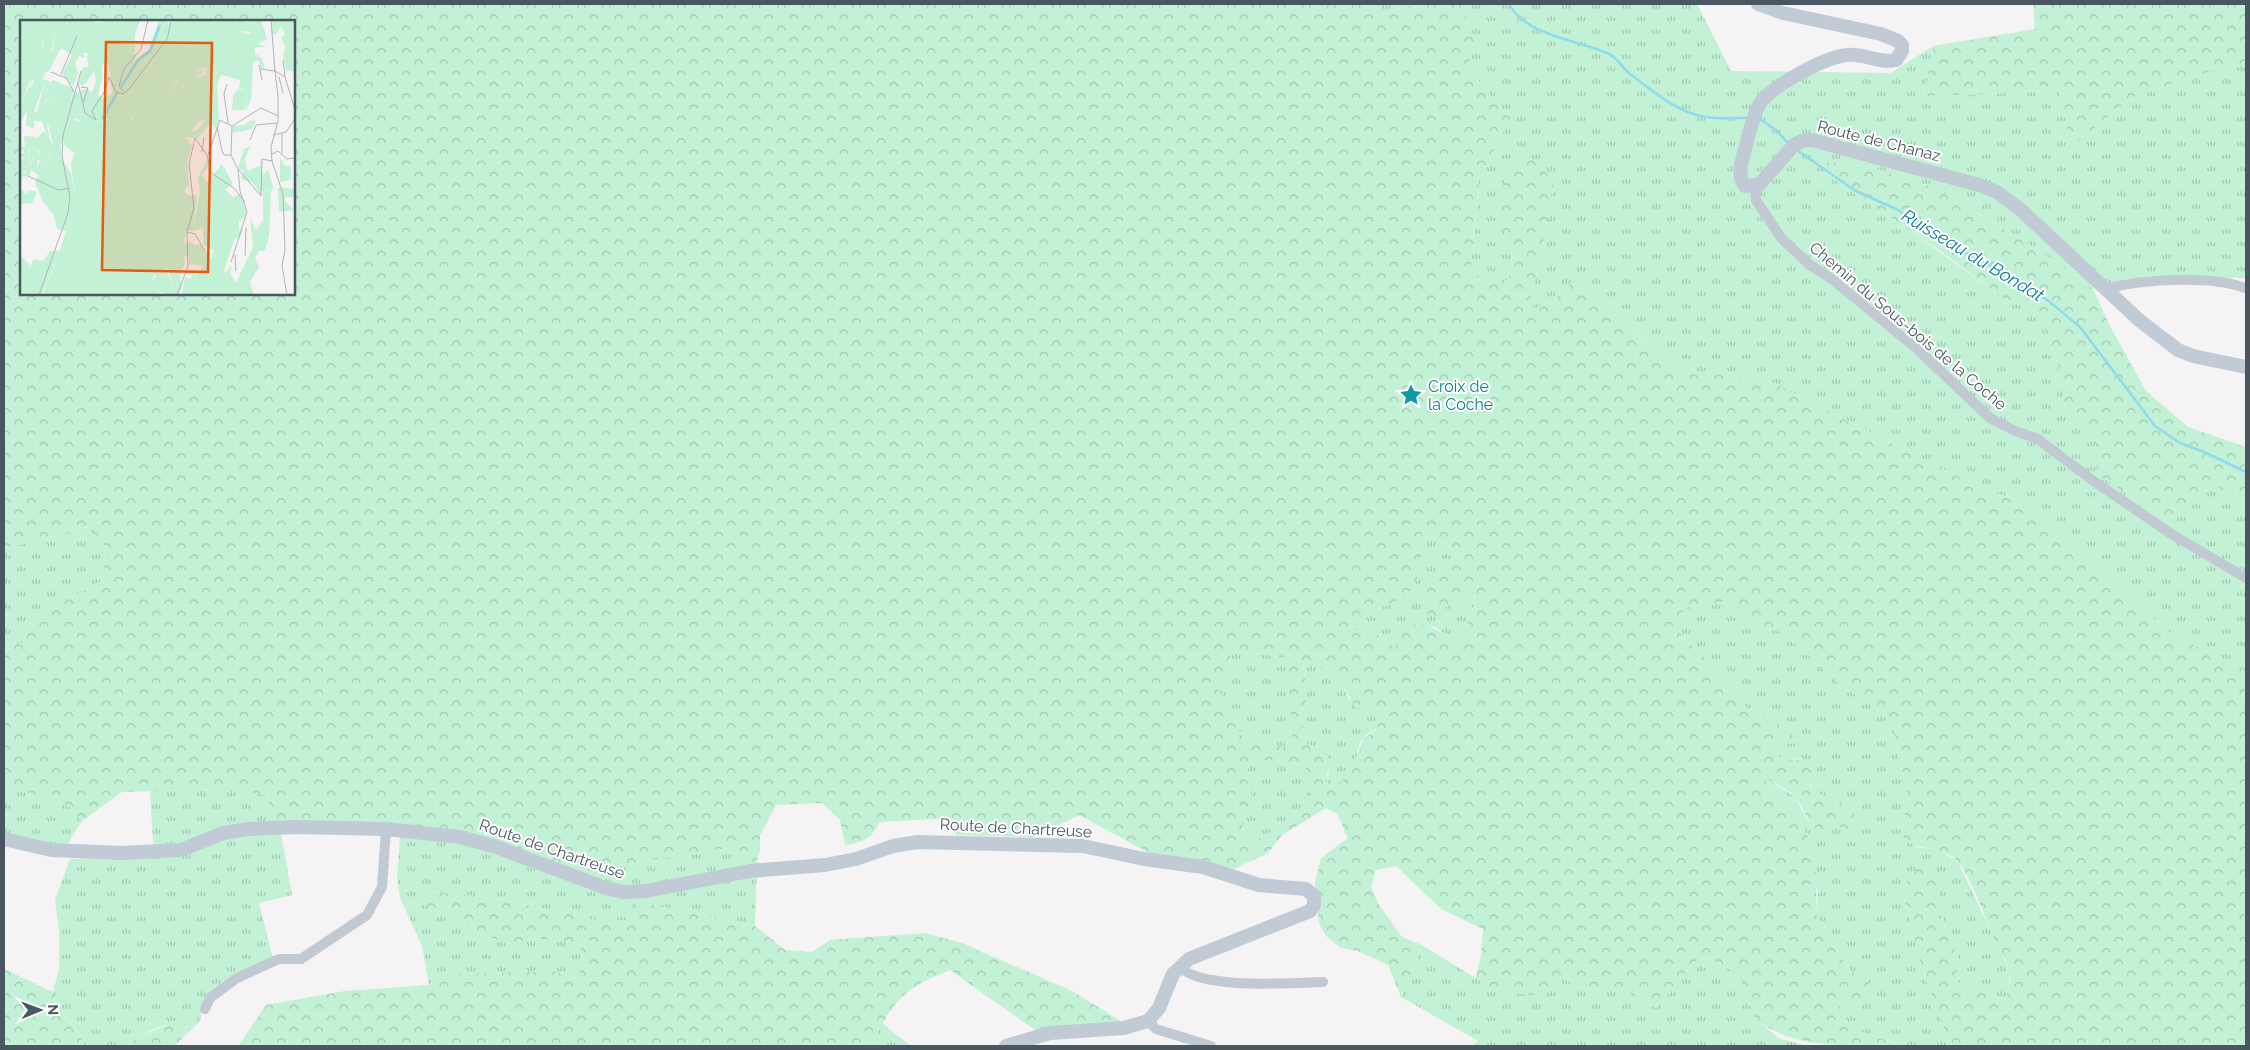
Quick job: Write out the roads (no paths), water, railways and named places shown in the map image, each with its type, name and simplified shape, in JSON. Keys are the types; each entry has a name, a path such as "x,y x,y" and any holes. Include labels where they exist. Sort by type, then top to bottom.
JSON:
{"street":[{"path":"1758,4 1783,13 1881,34 1898,41 1902,51 1896,60 1888,62 1850,54 1831,58 1771,92 1759,106 1740,170 1742,182 1745,186 1759,185"},
{"name":"Route de Chanaz","path":"1759,185 1794,145 1812,140 1979,184 1997,192 2021,210 2106,289 2178,350 2202,359 2246,367"},
{"name":"Chemin du Sous-bois de la Coche","path":"1759,185 1755,190 1756,200 1782,239 1810,264 1916,349 1990,418 2015,431 2038,439 2092,480 2157,524 2246,578"},
{"path":"2106,289 2141,282 2221,281 2245,288"},
{"name":"Route de Chartreuse","path":"4,839 51,850 122,853 181,850 223,833 249,829 297,827 386,829 460,837 623,892 646,891 750,871 825,865 856,859 893,846 918,842 1083,846 1144,859 1203,867 1259,885 1306,889 1314,896 1314,905 1310,911 1200,952 1179,966"},
{"path":"205,1009 210,998 237,978 279,959 301,958 367,915 382,888 386,829"},
{"path":"1006,1046 1050,1033 1124,1028 1148,1021 1159,1008 1179,966 1186,973 1194,976 1229,982 1323,982"},
{"path":"1148,1021 1156,1028 1211,1046"}],"waterway":[{"name":"Ruisseau du Bondat","path":"1509,4 1517,15 1541,31 1609,54 1627,72 1685,111 1711,118 1748,118"},
{"name":"Ruisseau du Bondat","path":"1760,119 1777,131 1787,142"},
{"name":"Ruisseau du Bondat","path":"1797,150 1854,190 1898,210 1935,237 2011,276 2046,299 2080,327 2155,426 2180,443 2246,472"}],"place":[{"name":"Croix de la Coche","path":"1411,395"}]}
